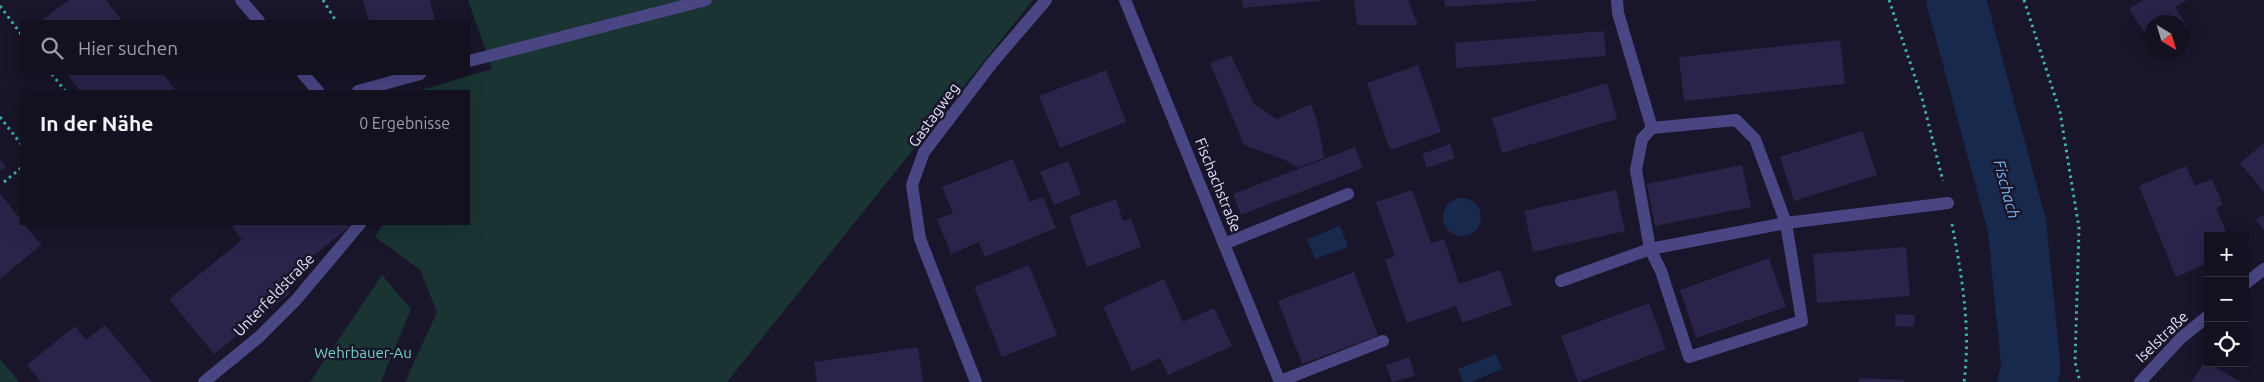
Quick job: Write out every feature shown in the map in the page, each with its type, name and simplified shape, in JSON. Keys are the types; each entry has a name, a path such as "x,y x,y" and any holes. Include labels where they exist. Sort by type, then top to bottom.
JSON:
{"street":[{"path":"241,0 258,20"},
{"path":"470,61 706,0"},
{"name":"Gastagweg","path":"976,382 920,239 912,185 924,152 992,63 1046,0"},
{"name":"Fischachstraße","path":"1124,0 1280,382"},
{"path":"1617,0 1618,13 1652,128"},
{"path":"305,75 317,90"},
{"path":"362,90 416,75"},
{"path":"1736,120 1755,139 1786,223 1802,322 1689,357 1661,271 1650,249 1636,170 1642,140 1652,128 1736,120"},
{"path":"1224,244 1348,194"},
{"path":"1561,281 1650,249 1786,223 1948,203"},
{"name":"Unterfeldstraße","path":"204,382 259,337 296,300 359,225"},
{"path":"2249,281 2264,269"},
{"name":"Iselstraße","path":"2140,382 2181,338 2204,319"},
{"path":"1280,382 1383,341"}],"path":[{"path":"324,0 335,20"},
{"path":"2024,0 2060,112 2079,228 2074,362 2080,382"},
{"path":"0,6 20,33"},
{"path":"53,75 64,90"},
{"path":"0,117 20,143"},
{"path":"4,182 20,169"}],"green space":[{"path":"468,0 1033,0 727,382 405,382 437,312 420,270 375,237 382,225 470,225 470,90 421,90 492,69"},
{"name":"Wehrbauer-Au","path":"382,275 411,309 381,382 310,382"},
{"path":"0,359 19,382 0,382"}],"water":[{"path":"1462,198 1476,203 1481,217 1476,231 1462,236 1448,231 1443,217 1448,203"},
{"path":"1340,226 1348,247 1315,259 1307,239"},
{"path":"1496,354 1502,369 1471,382 1463,382 1458,369"}],"building":[{"path":"69,0 106,0 121,20 42,20"},
{"path":"363,0 430,0 435,20 369,20"},
{"path":"1242,0 1319,0 1319,1 1243,8"},
{"path":"1354,0 1408,0 1418,25 1357,25"},
{"path":"1444,0 1537,0 1537,1 1445,7"},
{"path":"2143,0 2187,0 2175,7 2180,15 2144,15 2144,32 2129,9"},
{"path":"1604,31 1606,56 1456,68 1455,43"},
{"path":"1840,40 1845,84 1684,101 1679,57"},
{"path":"1231,55 1254,104 1277,119 1311,104 1318,124 1324,158 1297,168 1285,160 1244,145 1210,63"},
{"path":"1418,65 1441,132 1390,150 1367,83"},
{"path":"1106,70 1126,122 1060,148 1039,96"},
{"path":"68,75 164,75 175,90 79,90"},
{"path":"1607,83 1617,119 1502,153 1492,118"},
{"path":"1862,131 1877,175 1794,201 1780,157"},
{"path":"2264,143 2264,192 2240,163"},
{"path":"1450,144 1455,158 1427,168 1422,154"},
{"path":"1355,147 1363,168 1241,215 1233,194"},
{"path":"1013,159 1030,202 1043,197 1056,228 985,257 979,242 951,254 937,219 953,213 942,187"},
{"path":"0,160 6,167 0,171"},
{"path":"1068,161 1081,194 1054,205 1040,172"},
{"path":"1742,165 1751,207 1655,226 1647,184"},
{"path":"2186,166 2195,186 2212,179 2223,205 2216,208 2226,231 2204,232 2204,265 2176,277 2139,186"},
{"path":"1412,190 1431,243 1444,239 1459,284 1500,270 1512,305 1462,323 1456,306 1407,323 1385,260 1395,256 1376,202"},
{"path":"1616,190 1625,231 1533,252 1524,211"},
{"path":"0,193 20,219 20,225 25,225 41,245 0,279"},
{"path":"1116,199 1123,221 1131,218 1141,247 1087,267 1069,216"},
{"path":"2264,214 2264,230 2256,220"},
{"path":"235,225 348,225 349,227 281,282 290,293 214,354 169,299 242,240 232,227"},
{"path":"1906,247 1910,296 1817,303 1813,254"},
{"path":"1769,258 1786,307 1696,338 1680,290"},
{"path":"1029,265 1057,335 1002,357 974,287"},
{"path":"1354,272 1378,336 1302,364 1278,301"},
{"path":"1164,279 1183,322 1214,308 1232,346 1168,375 1160,358 1132,371 1103,307"},
{"path":"1649,303 1666,349 1578,382 1561,336"},
{"path":"1895,314 1915,315 1914,327 1895,326"},
{"path":"105,325 152,382 41,382 27,365 75,326 86,340"},
{"path":"918,347 923,382 817,382 814,362"},
{"path":"1409,357 1415,376 1392,382 1386,365"},
{"path":"2204,363 2204,367 2215,367 2241,382 2191,382"},
{"path":"1859,378 1904,380 1904,382 1859,382"}],"waterway":[{"name":"Fischach","path":"1956,0 2017,226 2031,367 2027,382"}]}
